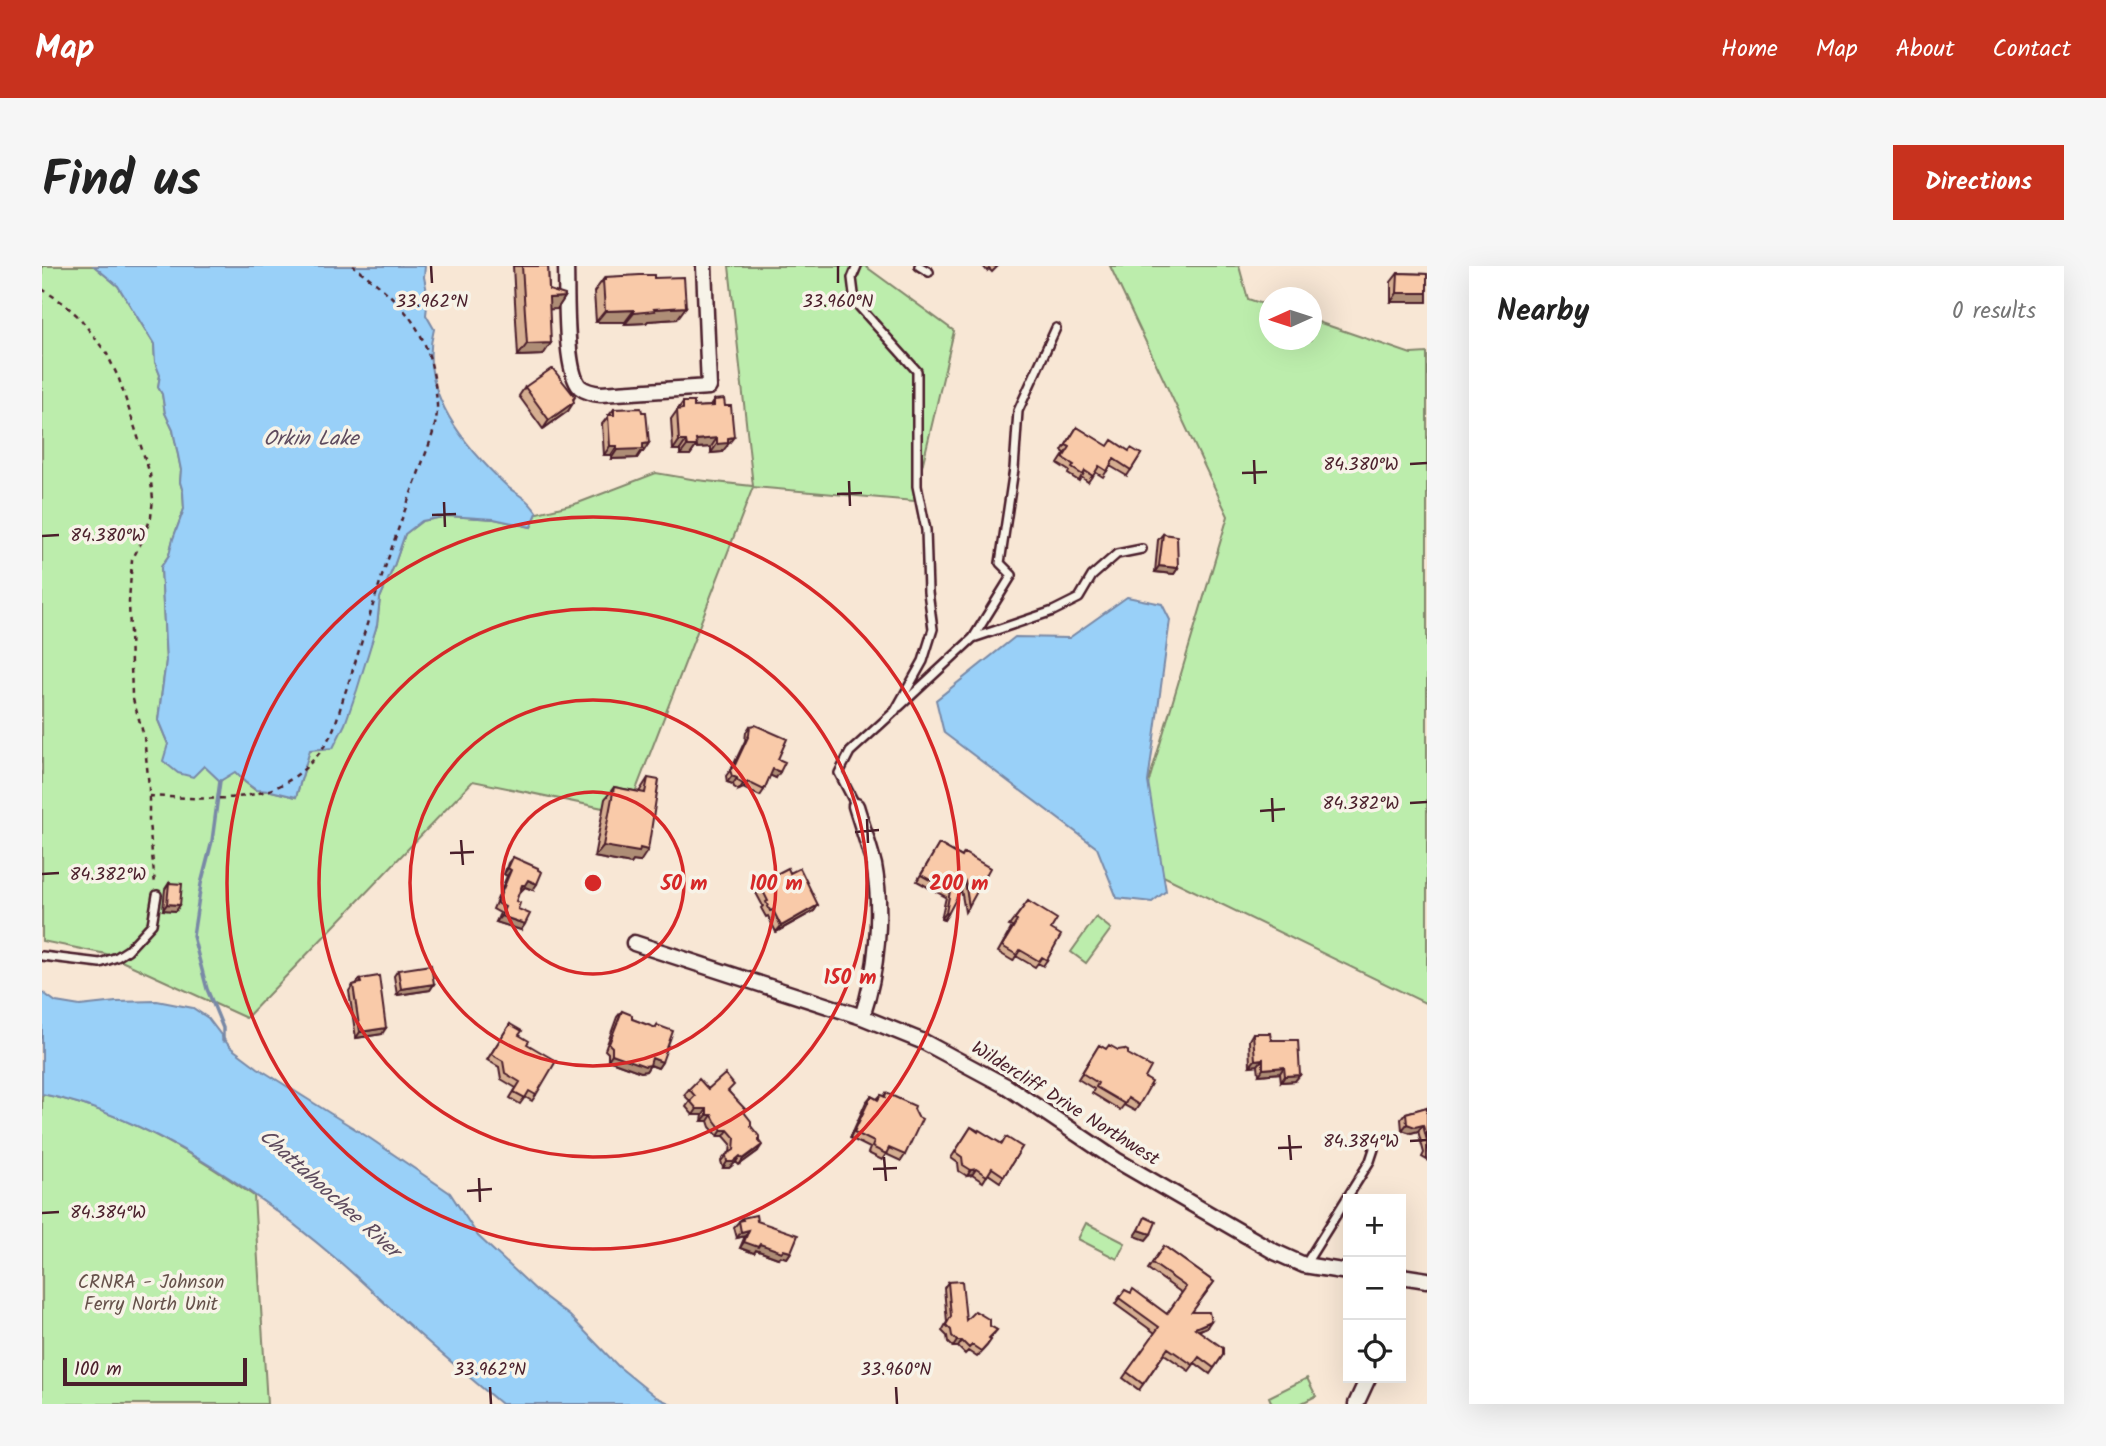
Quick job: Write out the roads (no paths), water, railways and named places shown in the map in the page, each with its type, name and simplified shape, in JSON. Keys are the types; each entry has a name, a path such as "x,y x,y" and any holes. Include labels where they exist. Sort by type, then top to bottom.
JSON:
{"street":[{"path":"566,266 572,371 581,387 590,393 601,394 709,387 704,266"},
{"path":"856,806 874,865 878,904 869,995 862,1017"},
{"name":"Wildercliff Drive Northwest","path":"634,943 862,1017 924,1042 995,1080 1116,1160 1275,1252 1304,1265 1343,1271"},
{"path":"1406,1277 1427,1280"},
{"path":"1356,1404 1366,1383"}],"lane":[{"path":"857,266 852,278 856,302 917,371 916,486 926,530 928,592 933,629 923,661 895,711"},
{"path":"919,266 929,272"},
{"path":"856,806 839,773 850,752 973,638 1012,575 1000,563 1014,469 1018,411 1056,328"},
{"path":"973,638 1053,611 1079,598 1092,576 1116,554 1142,549"},
{"path":"42,956 100,963 117,957 128,950 152,924 157,895"},
{"path":"1304,1265 1370,1161 1374,1143"}],"water":[{"name":"Orkin Lake","path":"94,266 425,266 428,297 426,315 434,329 432,374 439,396 449,417 477,455 537,513 531,527 494,519 448,516 422,521 405,534 380,598 377,625 345,724 333,748 310,750 296,797 256,790 235,772 220,781 204,766 193,777 178,773 163,761 168,744 158,720 166,661 161,567 169,555 184,509 181,470 173,430 158,387 160,375 155,362 154,344 118,286"},
{"path":"1127,597 1162,604 1170,620 1148,782 1166,891 1152,902 1117,898 1097,848 944,733 936,700 1015,637 1069,638"},
{"name":"Chattahoochee River","path":"42,992 56,1002 80,1006 157,1001 193,1008 208,1018 230,1047 258,1068 371,1139 450,1193 478,1236 536,1290 570,1316 618,1366 656,1397 671,1404 501,1404 341,1263 239,1184 162,1138 122,1119 82,1104 42,1094"}],"waterway":[{"path":"220,781 212,841 201,884 193,936 207,989 223,1028 223,1041"}],"park label":[{"name":"CRNRA - Johnson Ferry North Unit","path":"151,1294"}]}
